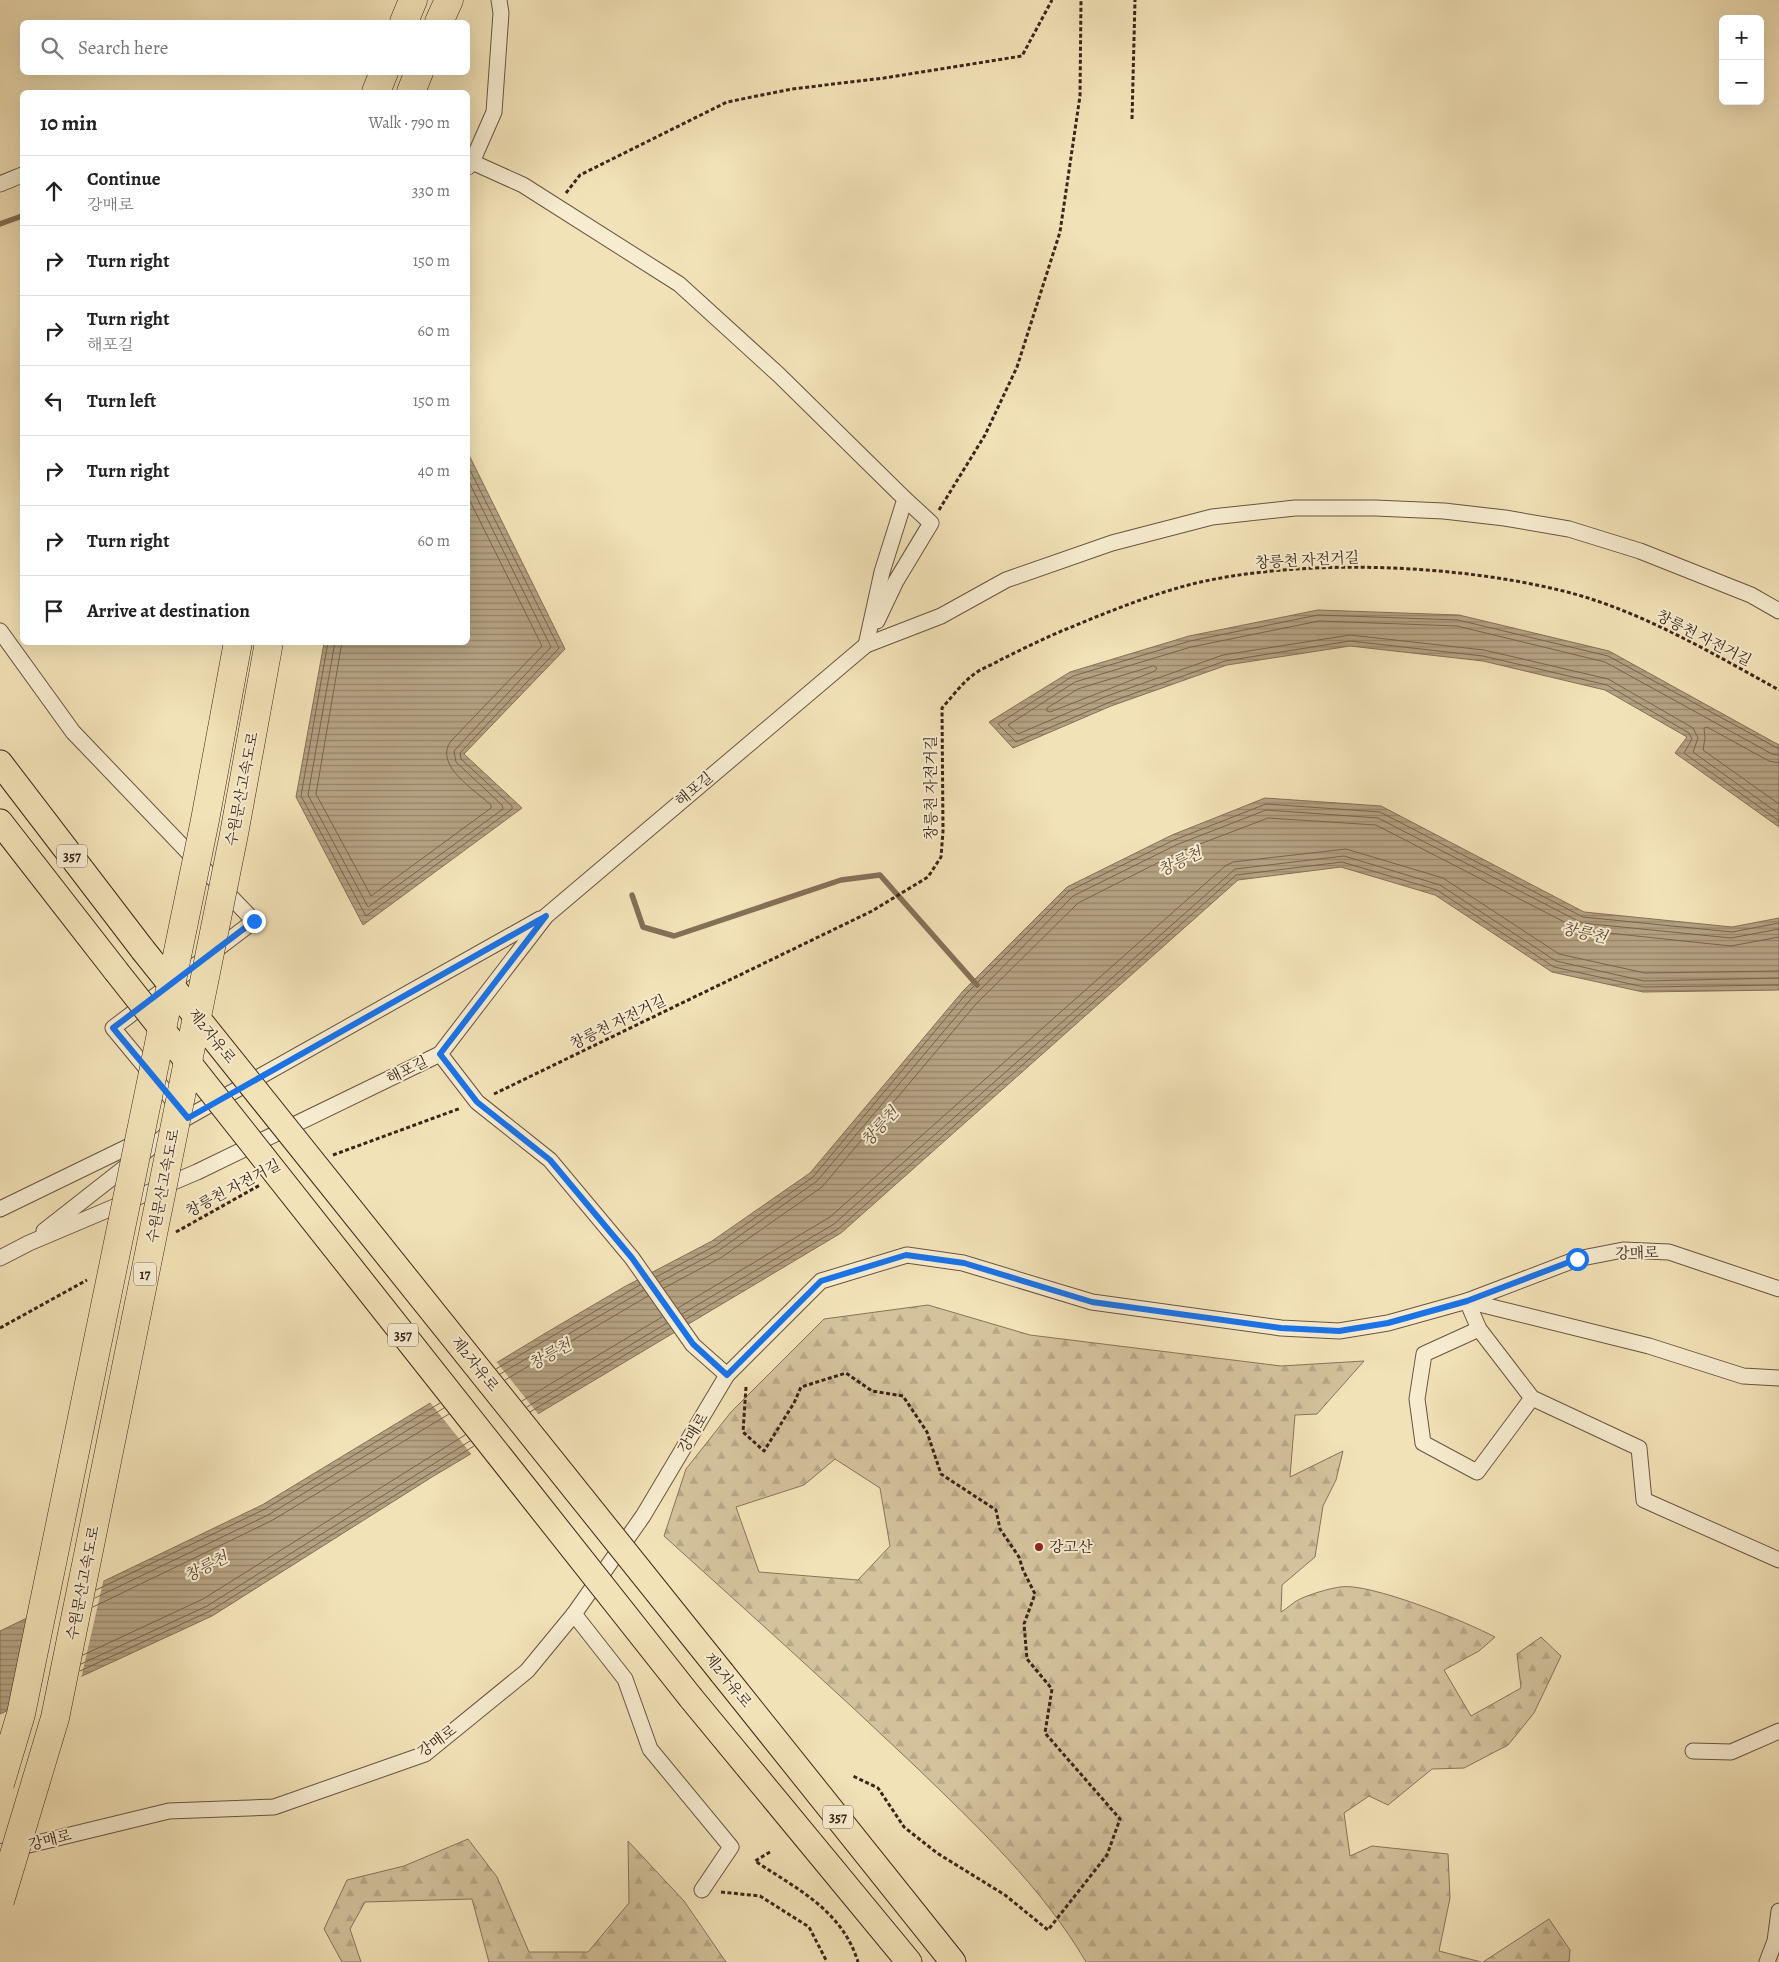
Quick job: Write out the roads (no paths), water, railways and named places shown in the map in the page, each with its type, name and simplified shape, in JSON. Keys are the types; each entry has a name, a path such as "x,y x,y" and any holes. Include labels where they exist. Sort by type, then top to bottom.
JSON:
{"highway":[{"path":"405,20 413,0"},
{"path":"440,20 448,0"},
{"path":"377,90 383,75"},
{"path":"411,90 418,75"},
{"name":"수원문산고속도로","path":"0,1784 21,1714 205,820 237,645"},
{"name":"수원문산고속도로","path":"0,1901 55,1718 232,844 268,645"},
{"name":"제2자유로","path":"0,763 143,950 953,1962"},
{"name":"357","path":"0,822 691,1698 909,1962"}],"street":[{"path":"499,0 501,13 494,112 470,164 523,184 679,284 779,374 931,523 896,581 866,645"},
{"path":"0,184 20,176"},
{"path":"866,645 882,572 906,499"},
{"path":"866,645 941,616 1006,580 1112,542 1212,518 1295,508 1375,508 1444,511 1505,518 1570,530 1640,551 1751,595 1779,611"},
{"path":"0,631 73,732 254,921 113,1028 188,1118"},
{"name":"해포길","path":"0,1258 29,1243 197,1172 440,1054 546,916 866,645"},
{"path":"0,1209 188,1118 546,916"},
{"path":"440,1054 477,1102 550,1160 632,1258 693,1344 727,1375"},
{"path":"29,1243 188,1118"},
{"name":"강매로","path":"0,1852 169,1810 274,1808 425,1754 527,1670 574,1614 643,1516 727,1375 821,1281 906,1255 964,1263 1092,1302 1281,1328 1339,1331 1388,1323 1467,1301 1577,1259 1623,1250 1669,1252 1779,1288"},
{"path":"1467,1301 1479,1329 1532,1398 1639,1448 1644,1500 1779,1560"},
{"name":"강매로","path":"1467,1301 1649,1346 1743,1376 1779,1378"},
{"path":"1479,1329 1424,1354 1417,1399 1423,1443 1477,1472 1532,1398"},
{"path":"574,1614 625,1679 650,1749 731,1846 702,1890"},
{"path":"1692,1751 1731,1752 1779,1731"},
{"path":"1767,1962 1775,1941 1779,1911"}],"water":[{"path":"470,457 565,649 464,754 522,808 363,925 296,797 324,645 470,645"},
{"path":"1318,610 1459,615 1609,651 1779,745 1779,827 1675,753 1687,737 1605,690 1483,661 1350,646 1227,665 1111,706 1013,748 989,722 1070,672 1189,636"},
{"name":"창릉천","path":"1265,798 1381,806 1584,912 1732,927 1779,918 1779,990 1643,992 1552,972 1435,895 1341,867 1238,880 841,1233 432,1477 212,1616 0,1714 0,1631 262,1505 624,1287 712,1241 810,1173 963,991 1067,887 1172,835"}],"waterway":[{"path":"0,224 20,217"},
{"path":"632,895 643,927 674,936 841,880 880,875 977,985"}],"place":[{"name":"강고산","path":"1039,1547"}]}
